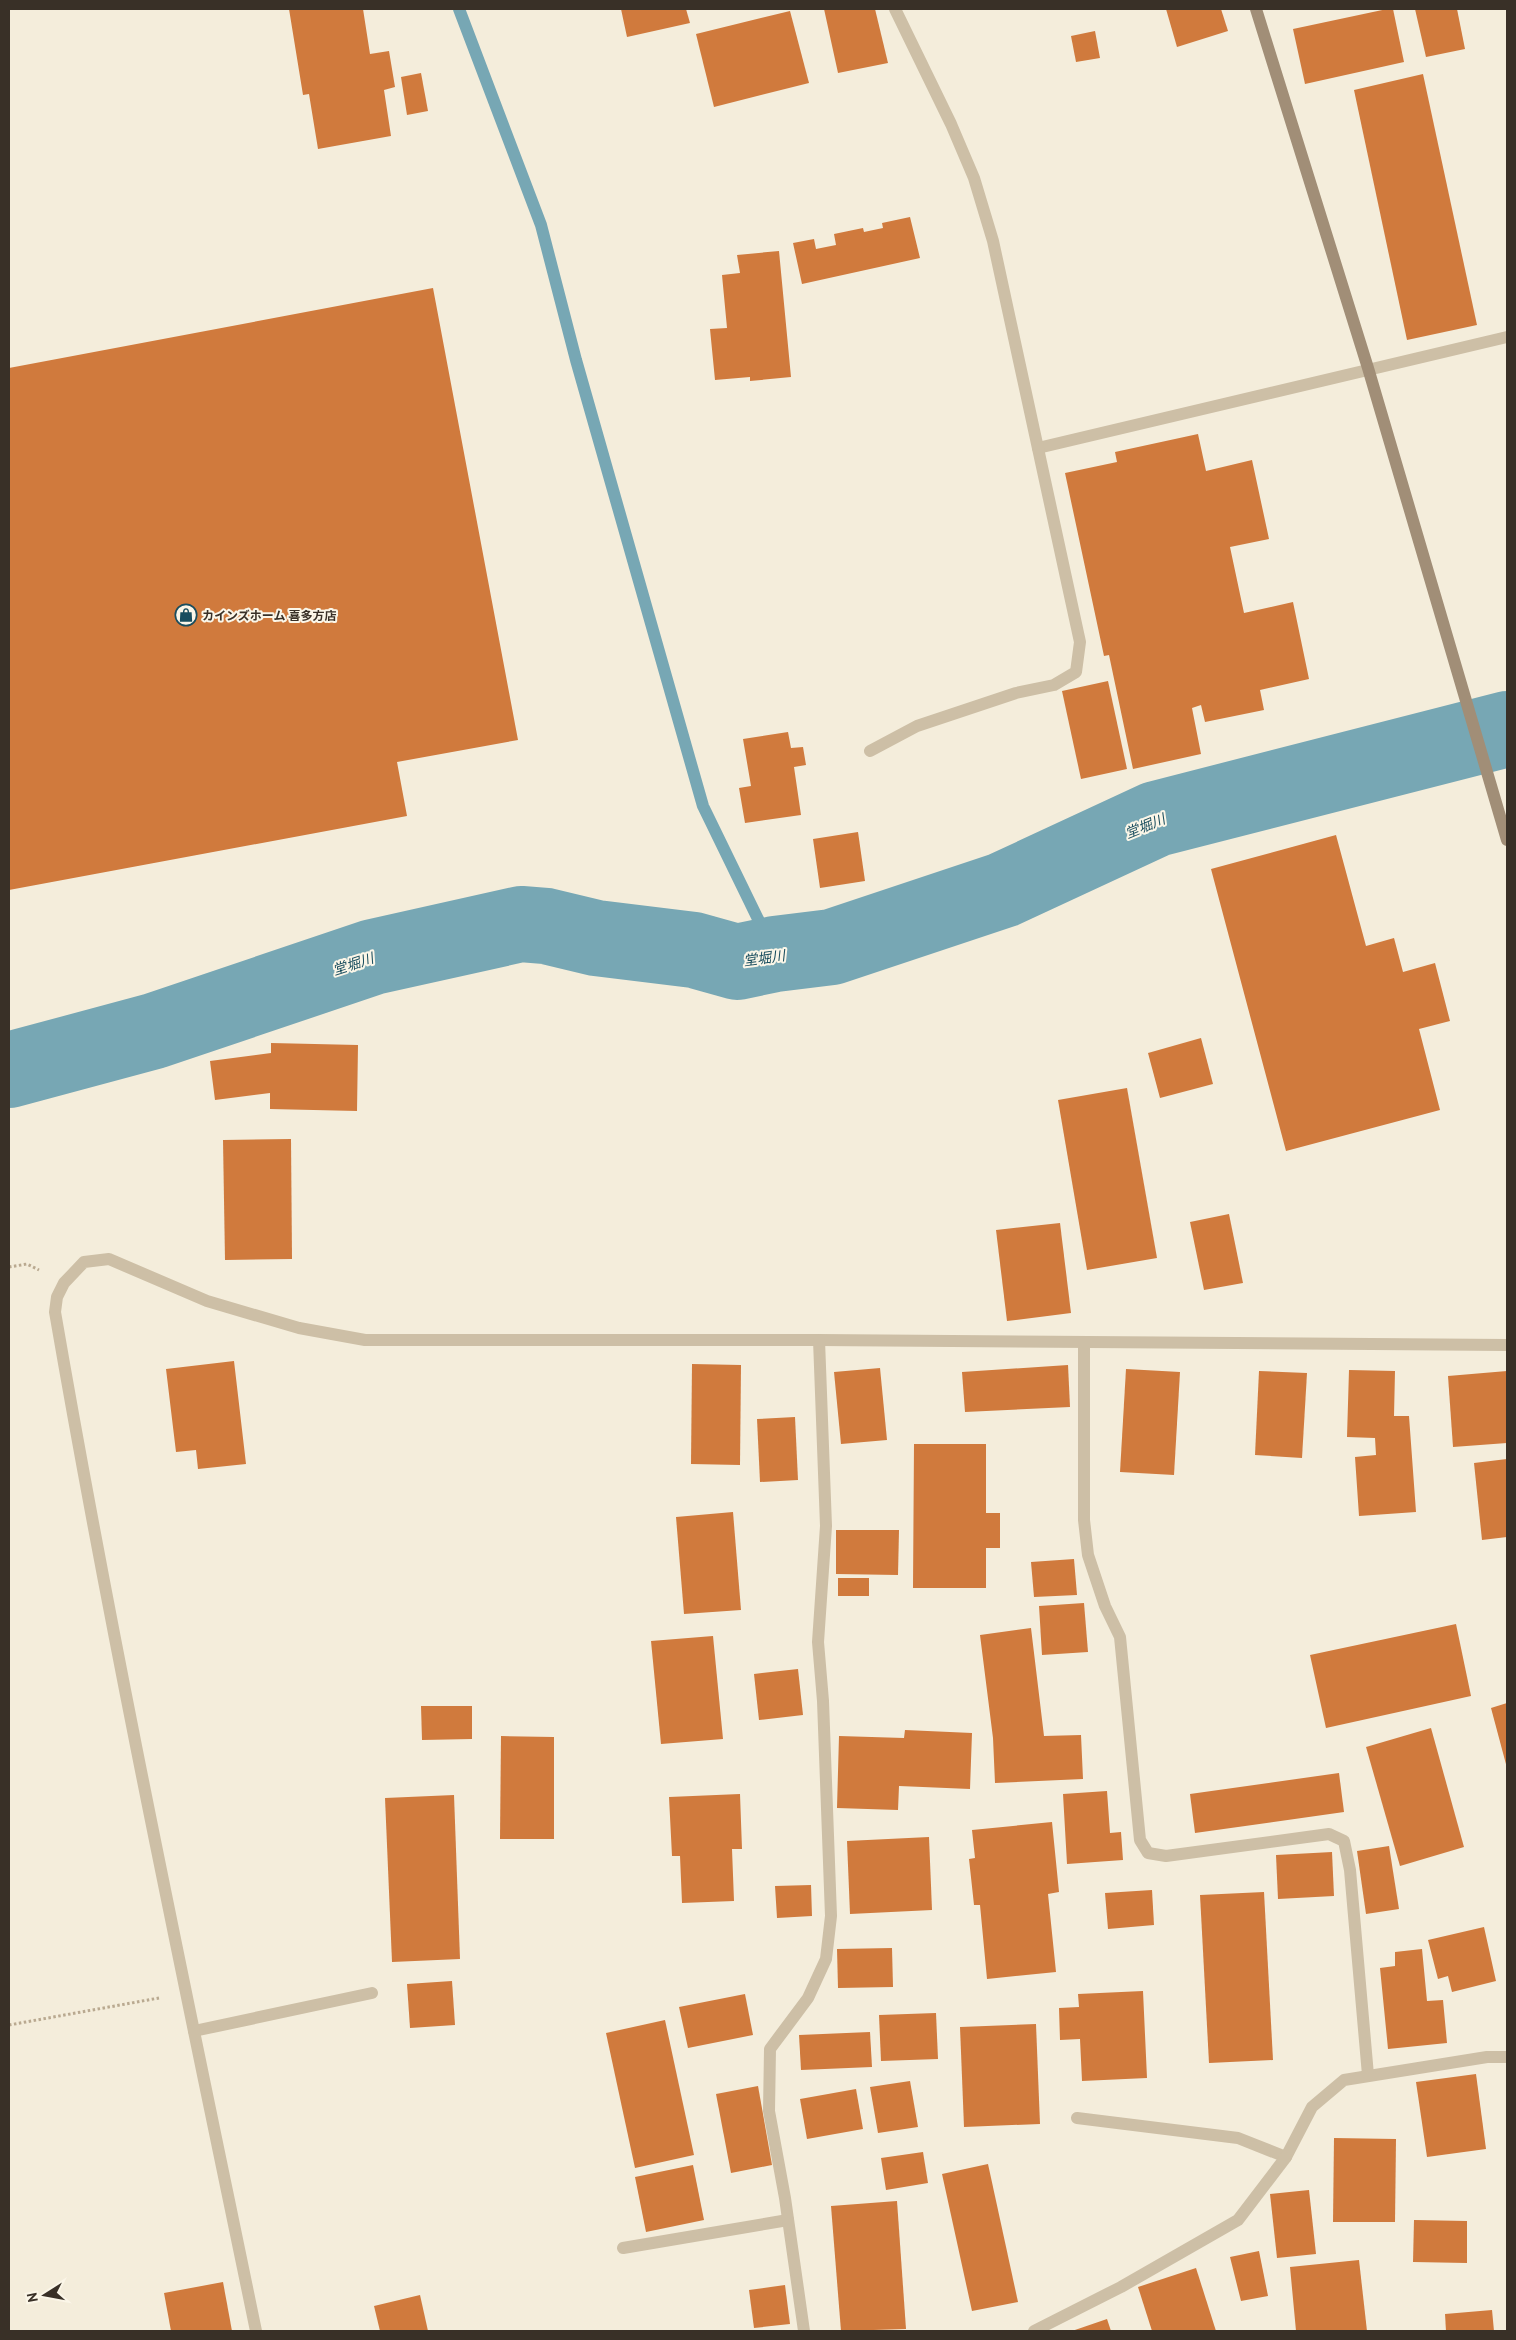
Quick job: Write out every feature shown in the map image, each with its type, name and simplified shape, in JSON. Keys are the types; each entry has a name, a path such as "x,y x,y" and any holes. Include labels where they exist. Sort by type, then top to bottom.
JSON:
{"street":[{"path":"870,751 917,726 1016,693 1054,685 1076,672 1080,642 993,241 974,178 952,124 895,9"},
{"path":"1256,9 1368,368 1489,773 1507,840"},
{"path":"1038,448 1507,336"},
{"path":"256,2331 149,1817 84,1483 55,1312 57,1296 64,1283 84,1262 109,1259 207,1301 299,1328 365,1340 819,1340 1507,1345"},
{"path":"804,2331 770,2111 770,2049 808,1998 826,1959 831,1916 823,1701 818,1642 826,1526 819,1340"},
{"path":"1084,1342 1084,1520 1088,1555 1105,1606 1120,1637 1140,1840 1148,1853 1166,1856 1329,1834 1344,1841 1350,1870 1368,2075"},
{"path":"194,2031 372,1993"},
{"path":"1034,2331 1121,2287 1238,2220 1286,2157 1312,2107 1344,2080 1487,2057 1507,2057"},
{"path":"1077,2118 1238,2138 1286,2157"},
{"path":"623,2248 788,2220"}],"path":[{"path":"9,2025 186,1993"}],"building":[{"path":"289,9 363,9 370,54 389,51 395,87 384,90 391,136 318,149 309,94 303,95"},
{"path":"621,9 686,9 690,23 627,37"},
{"path":"824,9 875,9 888,63 838,73"},
{"path":"1166,9 1221,9 1228,31 1177,47"},
{"path":"1393,9 1404,62 1305,84 1293,29"},
{"path":"1415,9 1457,9 1465,49 1426,57"},
{"path":"790,11 809,83 714,107 696,34"},
{"path":"1095,31 1100,58 1076,62 1071,36"},
{"path":"421,73 428,111 407,115 401,77"},
{"path":"1423,74 1477,325 1407,340 1354,90"},
{"path":"910,217 920,258 802,284 793,243 814,239 816,249 836,245 834,234 863,228 864,232 883,228 882,223"},
{"path":"779,251 791,377 750,381 750,377 715,380 710,329 727,328 722,275 740,273 737,255"},
{"path":"433,288 518,740 397,762 407,816 9,890 9,368"},
{"path":"1198,434 1206,471 1252,460 1269,539 1230,547 1244,613 1293,602 1309,679 1260,690 1264,710 1205,722 1201,705 1192,708 1201,754 1133,769 1109,655 1104,656 1065,473 1117,462 1115,452"},
{"path":"1108,681 1127,769 1081,779 1062,691"},
{"path":"788,732 791,748 803,747 806,765 794,767 801,815 745,823 739,788 751,786 743,739"},
{"path":"858,832 865,881 820,888 813,839"},
{"path":"1336,835 1366,946 1394,938 1403,972 1435,963 1450,1021 1419,1029 1440,1110 1286,1151 1211,869"},
{"path":"1201,1038 1213,1084 1160,1098 1148,1053"},
{"path":"271,1043 358,1045 357,1111 270,1109 270,1093 215,1100 210,1061 271,1053"},
{"path":"1127,1088 1157,1258 1087,1270 1058,1100"},
{"path":"291,1139 292,1259 225,1260 223,1140"},
{"path":"1229,1214 1243,1283 1204,1290 1190,1222"},
{"path":"1060,1223 1071,1313 1007,1321 996,1230"},
{"path":"234,1361 246,1464 198,1469 196,1450 176,1452 166,1369"},
{"path":"692,1364 741,1365 740,1465 691,1464"},
{"path":"1068,1365 1070,1407 965,1412 962,1372"},
{"path":"880,1368 887,1440 841,1444 834,1372"},
{"path":"1126,1369 1180,1372 1174,1475 1120,1472"},
{"path":"1349,1370 1395,1371 1394,1416 1409,1416 1416,1512 1359,1516 1355,1457 1376,1455 1375,1438 1347,1437"},
{"path":"1259,1371 1307,1373 1302,1458 1255,1455"},
{"path":"1507,1371 1507,1443 1453,1447 1448,1376"},
{"path":"795,1417 798,1480 760,1482 757,1419"},
{"path":"914,1444 986,1444 986,1513 1000,1513 1000,1548 986,1548 986,1588 913,1588"},
{"path":"1507,1459 1507,1537 1482,1540 1474,1463"},
{"path":"733,1512 741,1610 684,1614 676,1517"},
{"path":"836,1530 899,1530 898,1575 836,1574"},
{"path":"1074,1559 1077,1595 1034,1597 1031,1562"},
{"path":"838,1578 869,1578 869,1596 838,1596"},
{"path":"1084,1603 1088,1652 1042,1655 1039,1606"},
{"path":"1456,1624 1471,1696 1326,1728 1310,1655"},
{"path":"1031,1628 1044,1736 1081,1735 1083,1779 995,1783 993,1738 980,1635"},
{"path":"713,1636 723,1739 661,1744 651,1641"},
{"path":"798,1669 803,1715 759,1720 754,1674"},
{"path":"1507,1703 1507,1768 1491,1708"},
{"path":"421,1706 472,1706 472,1739 422,1740"},
{"path":"1431,1728 1464,1847 1400,1866 1366,1747"},
{"path":"905,1730 972,1733 970,1789 899,1786 898,1810 837,1808 839,1736 904,1738"},
{"path":"501,1736 554,1737 554,1839 500,1839"},
{"path":"1339,1773 1344,1812 1195,1833 1190,1794"},
{"path":"1107,1791 1110,1833 1121,1832 1123,1860 1067,1864 1063,1794"},
{"path":"740,1794 742,1849 732,1849 734,1901 682,1903 680,1856 672,1856 669,1797"},
{"path":"454,1795 460,1959 392,1962 385,1798"},
{"path":"1052,1822 1059,1892 1048,1894 1056,1972 987,1979 980,1905 974,1905 969,1859 975,1858 972,1830"},
{"path":"929,1837 932,1910 850,1914 847,1841"},
{"path":"1389,1846 1399,1909 1366,1914 1357,1851"},
{"path":"1332,1852 1334,1896 1278,1899 1276,1855"},
{"path":"811,1885 812,1916 777,1918 775,1886"},
{"path":"1152,1890 1154,1925 1108,1929 1105,1893"},
{"path":"1264,1892 1273,2060 1209,2063 1200,1895"},
{"path":"1484,1927 1496,1981 1452,1992 1448,1976 1438,1979 1428,1940"},
{"path":"892,1948 893,1987 838,1988 837,1949"},
{"path":"1422,1949 1427,2001 1443,2000 1447,2043 1388,2049 1380,1968 1395,1966 1395,1952"},
{"path":"452,1981 455,2025 410,2028 407,1984"},
{"path":"1143,1991 1147,2078 1082,2081 1080,2039 1060,2040 1059,2008 1079,2007 1078,1994"},
{"path":"745,1994 753,2035 688,2048 679,2007"},
{"path":"936,2013 938,2059 881,2061 879,2015"},
{"path":"665,2020 694,2155 635,2168 606,2033"},
{"path":"1036,2024 1040,2124 964,2127 960,2027"},
{"path":"870,2032 872,2067 801,2070 799,2035"},
{"path":"1476,2074 1486,2149 1427,2157 1416,2082"},
{"path":"910,2081 918,2127 878,2133 870,2087"},
{"path":"758,2086 772,2165 731,2173 716,2094"},
{"path":"856,2089 863,2129 807,2139 800,2099"},
{"path":"1334,2138 1396,2139 1395,2222 1333,2222"},
{"path":"923,2152 928,2183 886,2190 881,2158"},
{"path":"988,2164 1018,2302 972,2311 942,2174"},
{"path":"693,2165 704,2220 646,2232 635,2177"},
{"path":"1309,2190 1316,2254 1277,2258 1270,2194"},
{"path":"897,2201 906,2329 841,2331 831,2206"},
{"path":"1414,2220 1467,2221 1467,2263 1413,2262"},
{"path":"1259,2251 1268,2296 1241,2301 1230,2257"},
{"path":"1359,2260 1367,2331 1296,2331 1290,2267"},
{"path":"1196,2268 1216,2331 1152,2331 1138,2287"},
{"path":"223,2282 232,2331 171,2331 164,2293"},
{"path":"785,2285 790,2324 754,2328 749,2290"},
{"path":"420,2295 428,2331 380,2331 374,2306"},
{"path":"1492,2310 1494,2331 1446,2331 1445,2314"},
{"path":"1107,2319 1111,2331 1072,2331"}],"waterway":[{"path":"459,9 541,225 576,360 703,806 775,954"},
{"name":"堂堀川","path":"9,1070 154,1031 373,957 521,924 546,926 596,938 694,950 737,962 775,954 832,947 1003,890 1156,819 1507,729"}],"place":[{"name":"カインズホーム 喜多方店","path":"186,615"}]}
